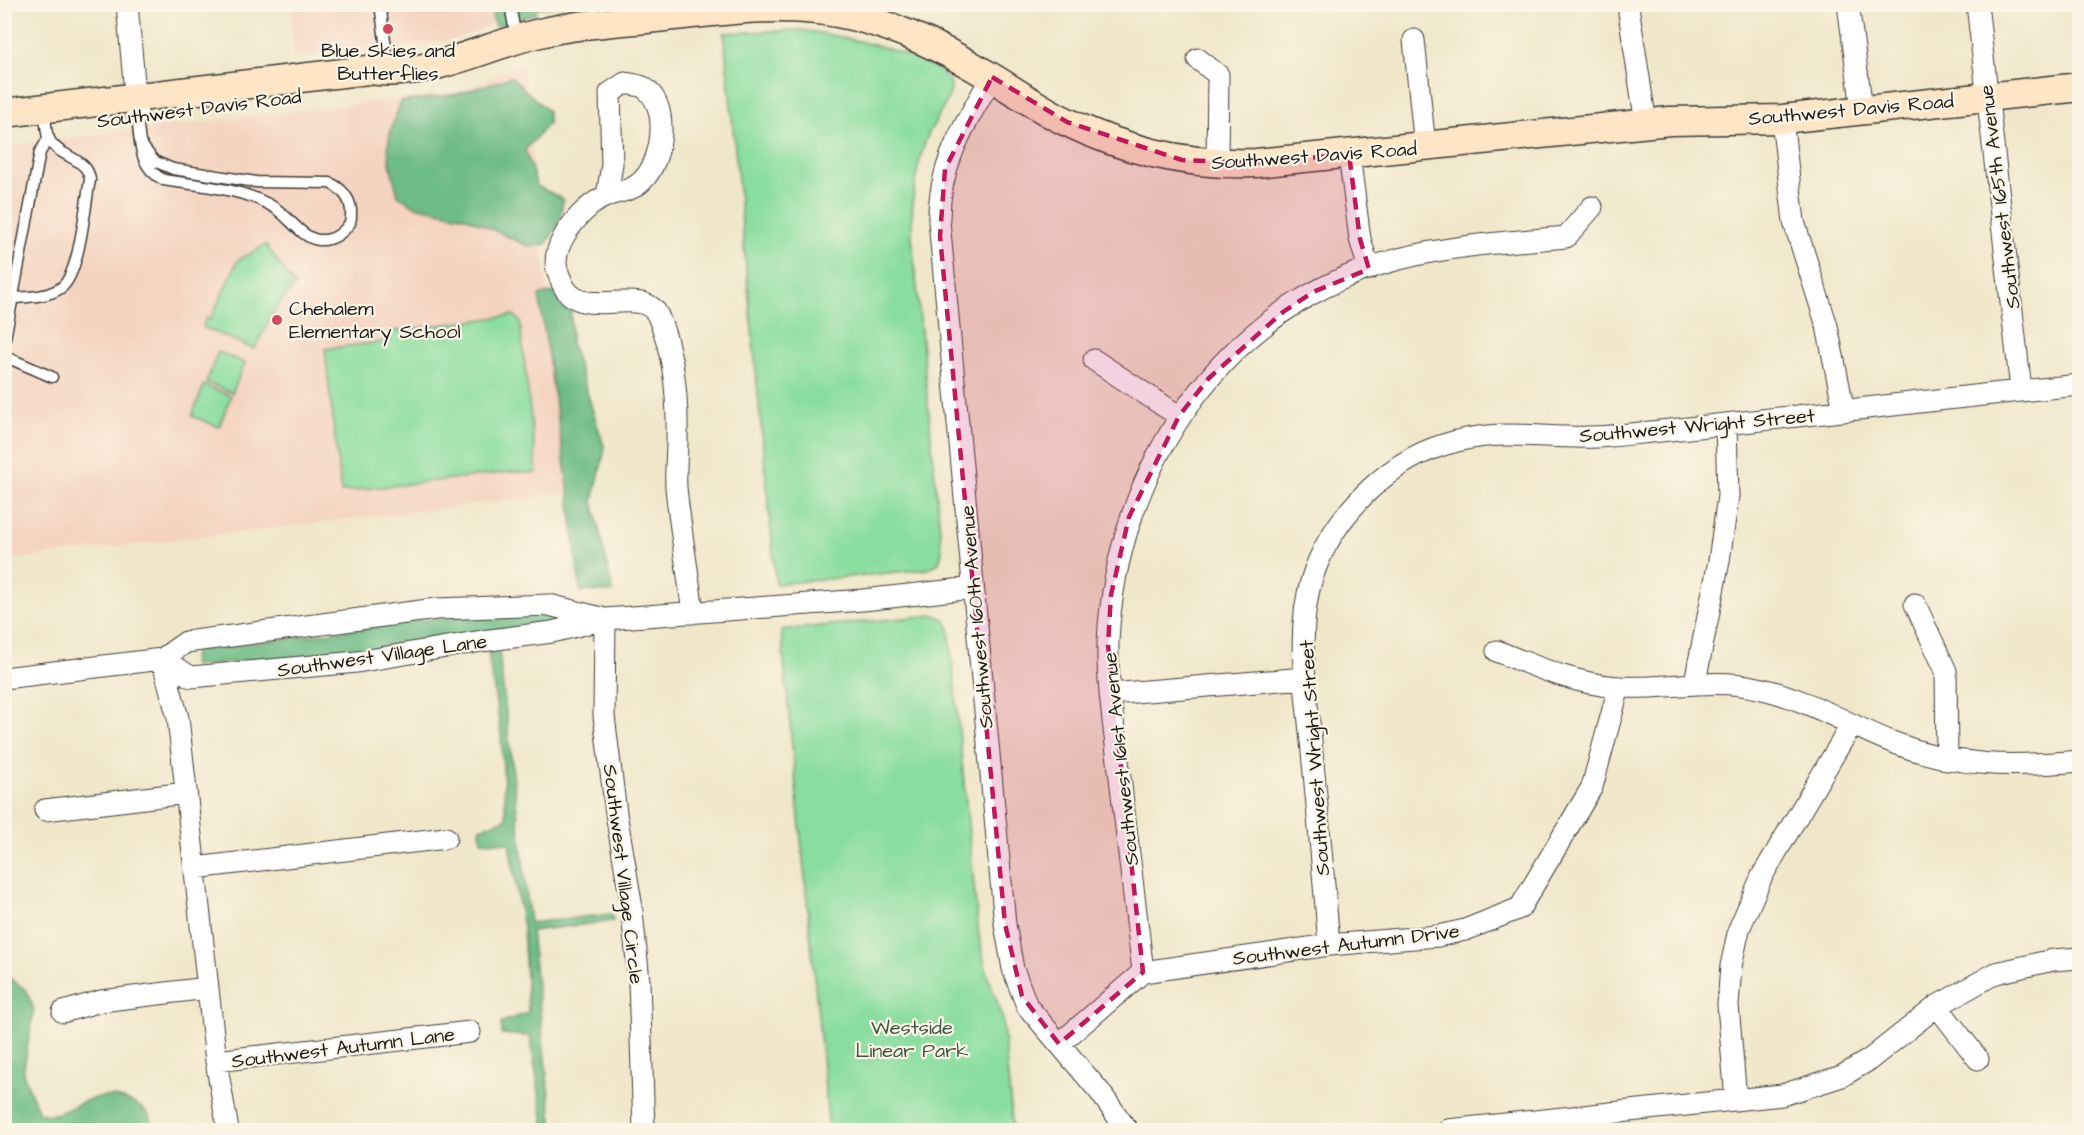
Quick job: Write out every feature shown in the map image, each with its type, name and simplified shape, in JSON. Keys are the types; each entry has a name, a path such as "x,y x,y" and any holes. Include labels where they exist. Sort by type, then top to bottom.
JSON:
{"street":[{"path":"127,4 136,106"},
{"path":"1848,4 1862,109"},
{"name":"Southwest 165th Avenue","path":"1977,4 2021,390"},
{"path":"1628,6 1646,124"},
{"name":"Southwest Davis Road","path":"4,132 136,106 368,70 390,74 453,61 516,39 563,28 720,11 786,8 820,10 877,23 930,44 992,77 1018,96 1067,122 1111,141 1182,160 1217,164 1425,147 1700,119 1782,119 2079,87"},
{"path":"1414,40 1425,147"},
{"path":"1198,59 1218,75 1217,164"},
{"name":"Southwest 160th Avenue","path":"992,77 952,150 940,190 938,208 1005,924 1013,969 1027,1006 1100,1092 1128,1131"},
{"path":"607,196 612,164 610,93 625,83 642,87 653,96 659,110 661,131 654,165 642,181 628,191 607,196 579,217 559,241 555,265 563,288 582,302 600,304 642,302 657,313 666,340 675,384 676,485 693,613"},
{"name":"Southwest Davis Road","path":"4,112 47,124"},
{"path":"1782,119 1794,222 1827,326 1844,411"},
{"path":"1349,154 1360,239 1369,269"},
{"name":"Southwest 161st Avenue","path":"1143,972 1110,694 1108,645 1111,595 1118,560 1137,499 1179,416 1209,378 1245,343 1283,312 1313,292 1400,259 1466,245 1566,237 1592,207"},
{"path":"1094,360 1179,416"},
{"name":"Southwest Wright Street","path":"1329,945 1305,678 1306,604 1320,558 1349,513 1390,473 1414,457 1441,445 1497,434 1588,437 2079,385"},
{"path":"1695,682 1719,561 1728,496 1726,424"},
{"name":"Southwest Village Lane","path":"162,659 191,677 357,662 552,632 605,619 973,588"},
{"path":"1915,604 1946,671 1947,760"},
{"name":"Southwest Village Lane","path":"4,678 162,659 186,642 436,609 549,605 605,619"},
{"name":"Southwest Village Circle","path":"605,619 604,716 616,813 631,902 639,981 644,1131"},
{"path":"1497,651 1558,675 1598,685 1619,687 1695,682 1758,688 1794,698 1891,742 1947,760 1984,765 2022,766 2079,761"},
{"path":"162,659 178,718 207,988 216,1062 228,1131"},
{"path":"1110,694 1305,678"},
{"name":"Southwest Autumn Drive","path":"1143,972 1329,945 1438,936 1465,930 1520,908 1592,787 1619,687"},
{"path":"1736,1100 1729,996 1731,966 1739,929 1761,876 1852,724"},
{"path":"45,810 186,793"},
{"path":"195,868 446,838"},
{"path":"1448,1131 1782,1095 1842,1076 1869,1060 1937,1006 1996,973 2053,960 2079,958"},
{"path":"1059,1044 1143,972"},
{"path":"63,1012 102,1000 207,988"},
{"path":"1937,1006 1978,1059"},
{"name":"Southwest Autumn Lane","path":"216,1062 470,1032"}],"lane":[{"path":"380,4 390,74"},
{"path":"510,4 516,39"},
{"path":"136,106 141,144 147,167 155,176 164,180 233,191 259,199 288,218 311,238 320,240 337,237 350,223 352,215 346,196 330,183 256,182 173,170 154,161 141,144"},
{"path":"14,298 45,295 62,287 72,273 89,172 84,166 60,151 47,124"},
{"path":"4,344 47,124"},
{"path":"4,356 52,377"}],"highlighted area":[{"path":"992,77 1067,122 1182,160 1256,163 1349,154 1360,239 1369,269 1313,292 1283,312 1209,378 1179,416 1129,517 1111,595 1108,645 1143,972 1059,1044 1022,996 1005,924 940,236 945,169"}],"shaded area":[{"name":"Blue Skies and Butterflies","path":"290,5 490,5 494,24 453,40 295,57"},
{"name":"Chehalem Elementary School","path":"522,63 569,493 5,560 4,146 459,92"}],"green space":[{"path":"490,5 569,5 536,8 536,14 495,26"},
{"path":"798,30 833,35 909,56 931,66 945,76 951,88 948,99 929,132 923,149 912,211 912,236 942,551 939,563 928,569 776,584 724,33"},
{"path":"511,77 548,111 548,124 525,150 537,186 563,199 561,219 546,244 530,247 466,217 415,206 398,196 389,158 391,129 401,102 458,94"},
{"path":"266,245 295,286 279,304 254,349 203,327 206,318 210,320 238,260"},
{"path":"553,292 571,311 571,342 605,449 593,501 613,592 580,591 569,493 539,296"},
{"path":"514,315 520,322 537,473 510,472 341,492 325,349 390,341 388,332"},
{"path":"218,352 245,363 232,393 206,382"},
{"path":"204,385 231,396 219,427 192,416"},
{"path":"528,613 551,616 552,619 548,622 377,650 195,666 192,662 195,651 419,620"},
{"name":"Westside Linear Park","path":"935,615 944,619 949,627 979,937 988,978 1002,1015 1013,1130 829,1130 781,630"},
{"path":"499,652 530,923 612,914 613,921 531,931 553,1130 545,1130 530,1036 502,1034 501,1022 528,1013 523,928 509,843 481,841 480,828 506,819 501,734 488,653"},
{"path":"5,975 26,990 34,1009 23,1073 39,1113 55,1114 84,1101 113,1097 141,1107 151,1118 152,1130 5,1130"}],"place":[{"name":"Blue Skies and Butterflies","path":"388,29"},
{"name":"Chehalem Elementary School","path":"277,320"}]}
